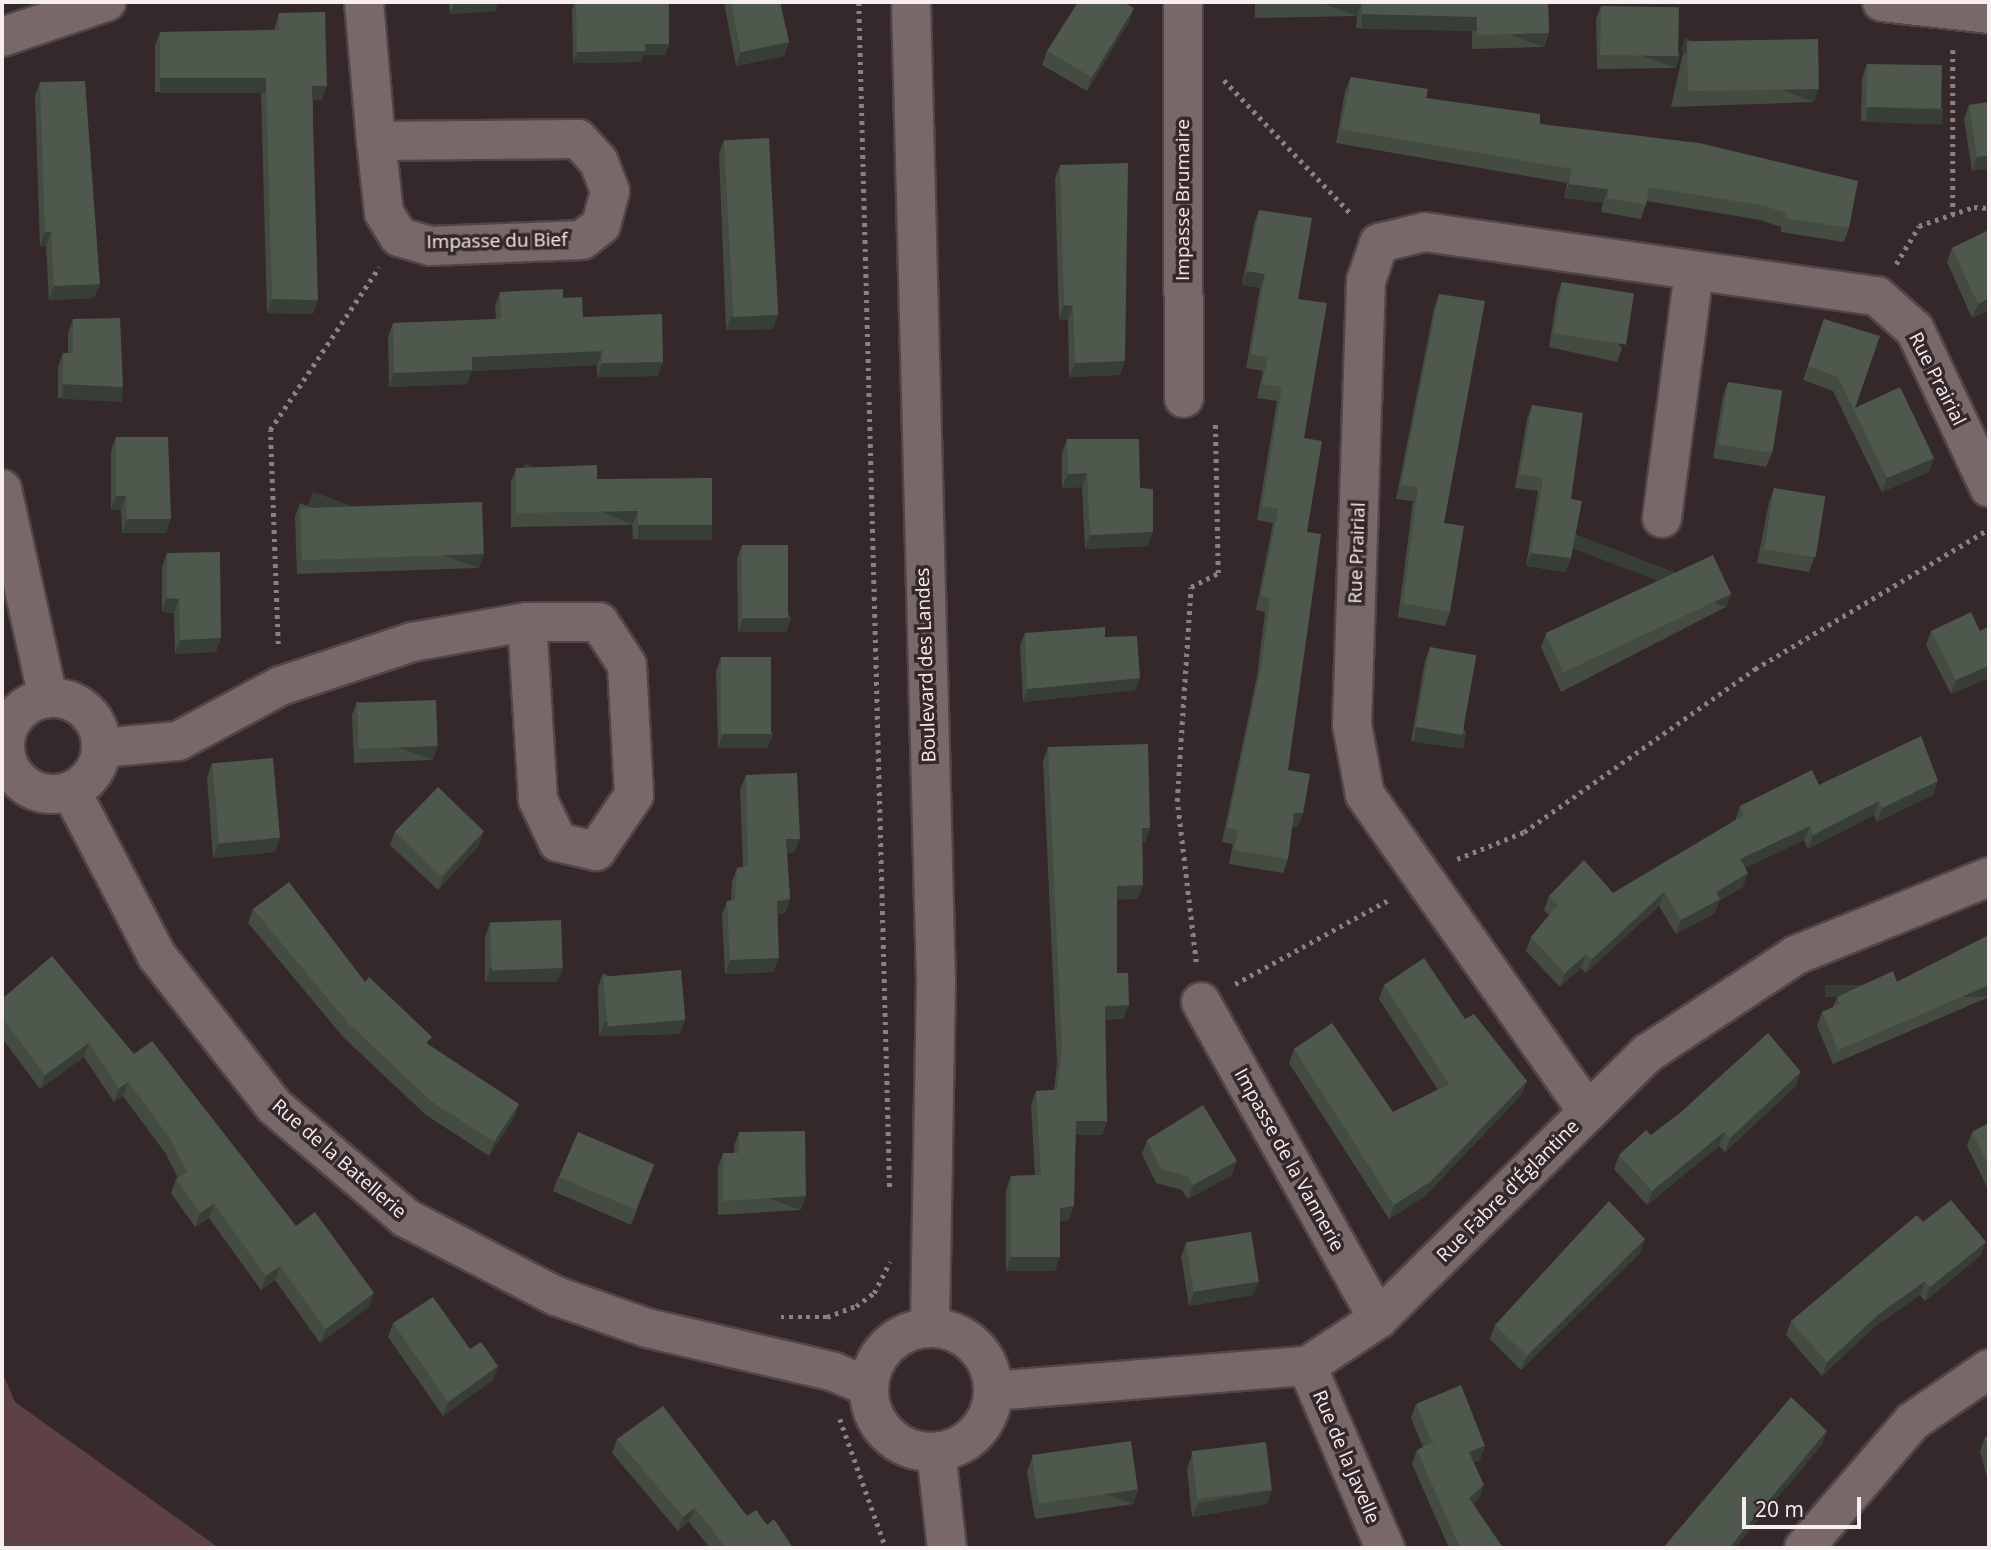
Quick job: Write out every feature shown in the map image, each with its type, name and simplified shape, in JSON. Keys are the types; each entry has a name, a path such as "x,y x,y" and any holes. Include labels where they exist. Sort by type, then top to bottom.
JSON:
{"street":[{"path":"2,37 106,2"},
{"name":"Impasse du Bief","path":"364,2 376,141 384,213 399,237 430,246 582,240 601,225 611,191 599,162 578,139 376,141"},
{"name":"Boulevard des Landes","path":"911,2 936,980 930,1328"},
{"name":"Impasse Brumaire","path":"1183,2 1199,403"},
{"path":"1379,243 1425,232 1877,296"},
{"name":"Rue Prairial","path":"1379,243 1366,281 1352,725 1365,795 1588,1112"},
{"path":"1662,518 1694,272"},
{"name":"Rue Prairial","path":"1877,296 1915,330 1989,486"},
{"path":"2,489 48,698"},
{"path":"101,748 178,741 280,686 412,642 527,622 599,622 627,665 634,795 596,851 558,842 538,800 527,622"},
{"path":"48,698 79,706 91,717 101,748 93,774 71,791 39,792 24,785 10,766 3,742 18,713 48,698"},
{"name":"Rue de la Batellerie","path":"71,791 157,956 266,1096 406,1218 556,1296 750,1356 834,1372 869,1387"},
{"name":"Rue Fabre d'Églantine","path":"993,1391 1307,1366 1378,1319 1648,1053 1797,955 1989,877"},
{"name":"Impasse de la Vannerie","path":"1201,1002 1378,1319"},
{"path":"930,1328 967,1340 990,1372 993,1391 982,1426 953,1448 936,1452 915,1450 888,1434 871,1409 869,1387 881,1352 912,1331 930,1328"},
{"name":"Rue de la Javelle","path":"1307,1366 1385,1548"},
{"path":"1804,1548 1913,1421 1989,1369"},
{"path":"936,1452 947,1548"}],"path":[{"path":"859,2 890,1204"},
{"path":"1931,7 1953,214"},
{"path":"1219,75 1379,243"},
{"path":"1877,296 1919,226 1953,214 1989,208"},
{"path":"280,686 270,430 399,237"},
{"path":"1199,403 1218,573 1191,587 1177,801 1201,1002 1371,914 1421,874 1524,832 1755,669 1989,529"},
{"path":"750,1356 767,1321 827,1317 874,1293 891,1260 891,1246"},
{"path":"836,1411 863,1471 886,1548"}],"shaded area":[{"path":"2,1372 15,1402 219,1548 2,1548"}],"building":[{"path":"576,2 669,2 669,44 645,44 645,51 577,52"},
{"path":"731,2 780,2 789,42 741,52"},
{"path":"1078,2 1123,2 1134,8 1092,77 1047,51"},
{"path":"1260,2 1362,2 1260,4"},
{"path":"1362,2 1548,2 1549,33 1477,35 1477,17 1362,14"},
{"path":"1601,6 1679,7 1678,56 1600,55"},
{"path":"325,12 327,86 312,86 318,300 272,299 266,78 160,78 160,32 279,30 279,13"},
{"path":"1818,39 1819,89 1688,91 1687,41"},
{"path":"1867,64 1942,65 1941,108 1866,107"},
{"path":"1351,77 1428,89 1426,98 1540,114 1540,124 1699,143 1858,181 1849,228 1786,218 1787,213 1765,206 1649,187 1646,205 1607,198 1608,189 1569,184 1572,169 1341,129"},
{"path":"85,81 100,284 54,286 51,232 45,232 40,82"},
{"path":"1989,102 1989,155 1977,157 1969,105"},
{"path":"769,138 778,315 733,317 724,140"},
{"path":"1128,163 1125,361 1075,363 1073,306 1064,305 1060,165"},
{"path":"1259,210 1312,218 1298,299 1327,303 1304,438 1322,441 1307,532 1321,534 1288,770 1310,774 1303,813 1294,813 1288,859 1234,850 1238,830 1227,828 1262,662 1270,598 1261,596 1278,509 1262,506 1282,387 1262,384 1268,357 1251,354 1265,274 1247,271"},
{"path":"1989,230 1989,298 1978,304 1952,248"},
{"path":"1562,282 1634,293 1626,345 1554,333"},
{"path":"563,289 563,298 582,297 583,317 662,314 663,362 602,363 602,351 472,357 472,370 394,373 393,323 501,319 500,292"},
{"path":"1439,294 1485,301 1444,523 1464,526 1450,612 1403,603 1418,487 1401,485"},
{"path":"120,318 123,387 63,384 63,353 73,353 73,319"},
{"path":"1824,319 1880,336 1855,408 1900,387 1934,458 1887,478 1838,377 1808,366"},
{"path":"1728,382 1782,391 1772,453 1718,444"},
{"path":"1532,405 1583,413 1571,499 1582,501 1571,558 1531,553 1543,478 1520,474"},
{"path":"116,437 168,437 171,519 127,519 126,496 116,496"},
{"path":"1067,439 1139,439 1140,488 1153,489 1153,532 1090,535 1087,473 1068,474"},
{"path":"597,465 597,479 712,478 712,525 638,525 638,511 516,513 516,468"},
{"path":"1774,488 1825,496 1816,557 1764,549"},
{"path":"482,502 484,554 302,560 300,508"},
{"path":"742,545 788,545 788,618 742,618"},
{"path":"220,552 221,638 180,640 179,599 167,598 167,553"},
{"path":"1713,555 1731,594 1564,672 1545,633"},
{"path":"1971,612 1980,631 1988,627 1989,630 1989,666 1956,680 1931,631"},
{"path":"1105,627 1105,637 1137,636 1140,678 1027,689 1025,633"},
{"path":"1430,647 1476,655 1462,735 1416,727"},
{"path":"721,657 771,657 771,734 721,734"},
{"path":"436,700 438,746 359,749 357,703"},
{"path":"1921,736 1938,781 1882,808 1879,801 1813,835 1810,826 1740,859 1748,873 1716,892 1720,899 1681,920 1664,892 1592,959 1586,954 1565,973 1531,937 1558,905 1549,896 1584,860 1613,893 1744,815 1740,806 1812,770 1819,785"},
{"path":"1148,744 1150,828 1142,828 1143,885 1117,886 1117,973 1128,973 1129,1005 1105,1006 1107,1121 1076,1121 1074,1206 1060,1208 1060,1257 1011,1257 1011,1176 1041,1175 1036,1091 1057,1090 1062,1050 1048,747"},
{"path":"273,758 280,838 219,843 212,763"},
{"path":"797,773 800,839 786,839 790,899 777,901 779,958 730,960 727,901 735,900 737,868 748,866 746,775"},
{"path":"438,787 484,831 441,876 395,832"},
{"path":"289,882 365,982 369,977 432,1037 426,1043 519,1104 494,1142 431,1101 348,1023 253,909"},
{"path":"561,920 563,968 492,970 490,922"},
{"path":"1989,935 1989,985 1838,1050 1822,1012 1840,1004 1837,997 1893,971 1897,982"},
{"path":"52,956 134,1054 152,1041 296,1226 315,1212 374,1293 326,1329 280,1266 266,1276 214,1204 200,1213 176,1179 187,1172 171,1140 128,1082 119,1088 89,1043 45,1075 2,1018 2,999"},
{"path":"1424,958 1465,1019 1474,1014 1527,1081 1430,1182 1394,1205 1294,1049 1332,1023 1393,1112 1449,1084 1384,985"},
{"path":"681,970 685,1020 608,1027 603,977"},
{"path":"1768,1033 1801,1072 1730,1138 1724,1132 1652,1191 1619,1155 1646,1130 1651,1135 1681,1112"},
{"path":"1203,1105 1237,1161 1193,1185 1187,1176 1161,1169 1147,1140"},
{"path":"1989,1123 1989,1167 1972,1132"},
{"path":"805,1131 806,1196 723,1201 723,1153 739,1153 739,1132"},
{"path":"578,1132 654,1164 635,1210 559,1177"},
{"path":"1951,1200 1986,1242 1930,1287 1925,1281 1879,1314 1827,1362 1791,1321 1917,1215 1923,1222"},
{"path":"1609,1201 1645,1239 1527,1356 1495,1325"},
{"path":"1251,1232 1259,1281 1194,1292 1186,1242"},
{"path":"433,1297 470,1349 481,1342 498,1366 448,1402 393,1323"},
{"path":"1461,1385 1485,1446 1469,1452 1484,1485 1469,1498 1503,1548 1460,1548 1417,1450 1431,1443 1435,1449 1416,1404"},
{"path":"1791,1397 1827,1431 1729,1548 1663,1548"},
{"path":"663,1406 747,1516 756,1510 767,1525 774,1519 793,1548 726,1548 695,1508 683,1517 617,1439"},
{"path":"1989,1436 1989,1453 1985,1437"},
{"path":"1131,1441 1138,1490 1039,1503 1032,1455"},
{"path":"1266,1442 1272,1490 1197,1499 1192,1451"}]}
